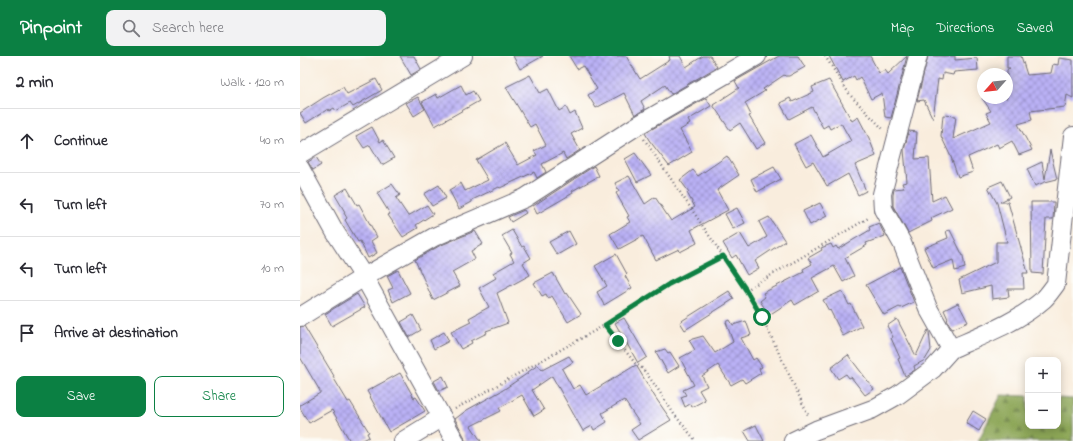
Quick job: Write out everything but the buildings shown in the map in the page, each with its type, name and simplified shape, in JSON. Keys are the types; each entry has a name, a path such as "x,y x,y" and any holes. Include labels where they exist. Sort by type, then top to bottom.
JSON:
{"street":[{"path":"300,154 463,56"},
{"path":"300,317 364,277 434,237 525,198 635,127 758,56"},
{"path":"918,56 882,194 883,209 902,243 928,308 951,349"},
{"path":"793,441 816,430 873,409 898,396 933,370 951,349 995,330 1028,312 1046,297 1056,284 1073,136"},
{"path":"300,168 335,232 364,277 455,441"},
{"path":"403,441 442,417"}],"path":[{"path":"825,56 850,95 896,143"},
{"path":"635,127 746,290 762,317 816,430"},
{"path":"746,290 883,209"},
{"path":"442,417 605,325 669,284 723,256"},
{"path":"605,325 635,363 643,369 674,414 696,441"}],"green space":[{"path":"1001,395 1025,396 1025,429 1061,429 1061,398 1073,399 1073,441 978,441"}],"route":[{"path":"618,341 605,325 645,298 723,256 762,317"}]}
